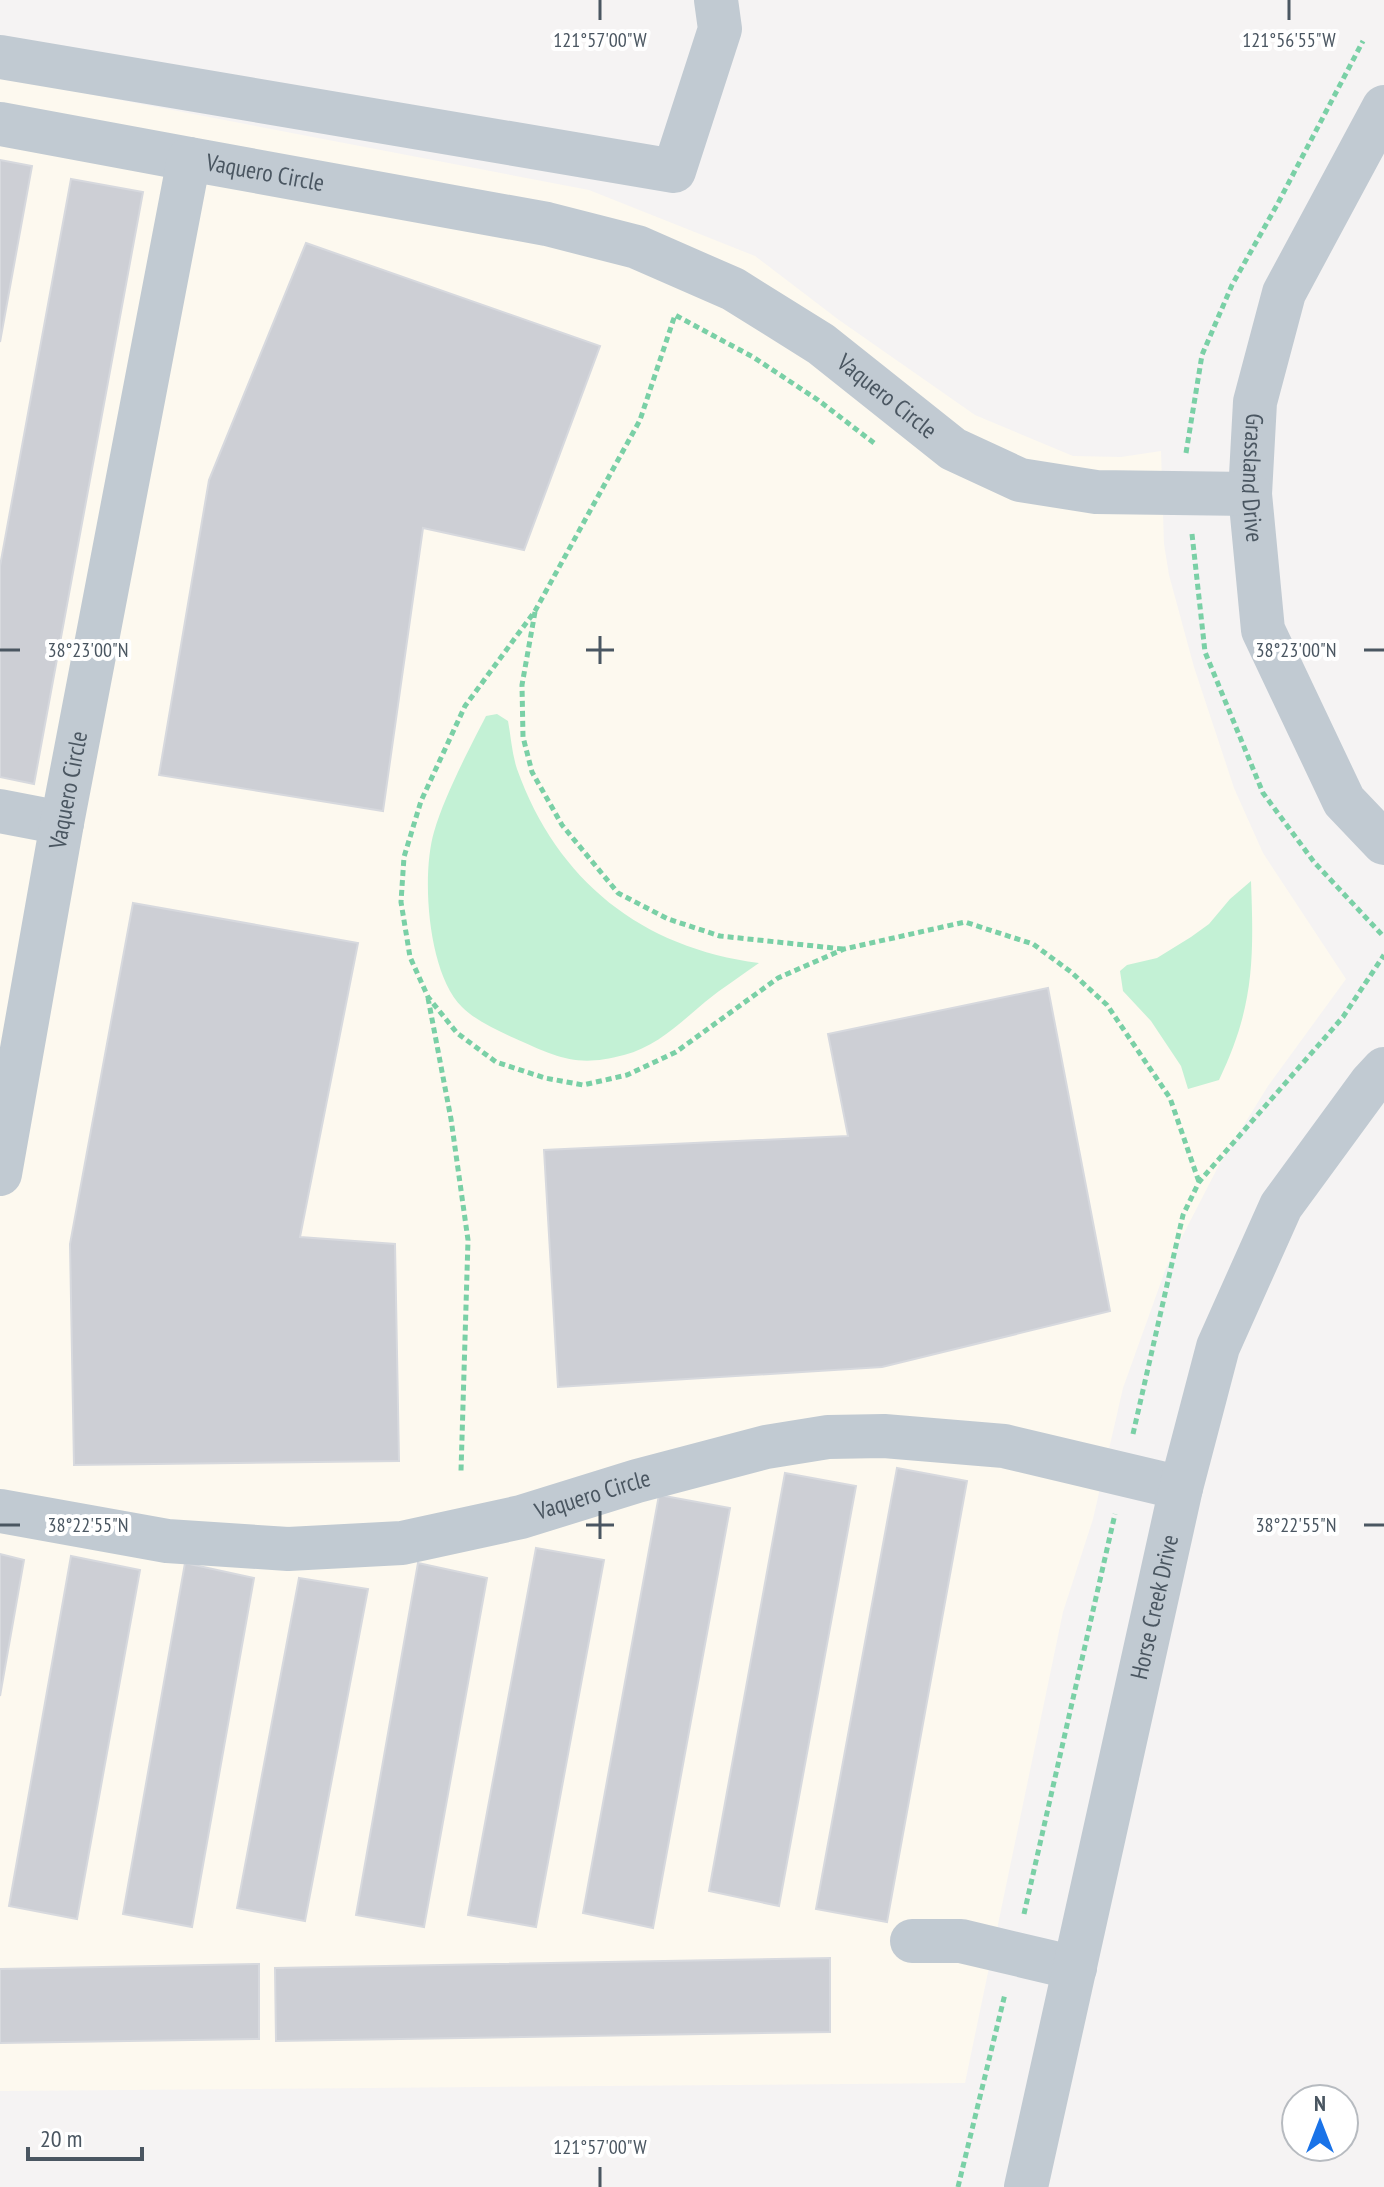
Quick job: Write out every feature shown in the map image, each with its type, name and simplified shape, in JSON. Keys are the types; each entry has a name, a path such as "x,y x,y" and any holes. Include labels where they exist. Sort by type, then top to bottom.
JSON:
{"street":[{"path":"0,57 674,171 720,29 716,0"},
{"path":"0,124 182,158 205,91"},
{"name":"Grassland Drive","path":"1384,107 1284,293 1255,402 1250,494 1263,630 1344,801 1384,843"},
{"name":"Vaquero Circle","path":"0,1174 182,158 547,224 637,247 733,289 821,344 953,449 1020,480 1096,492 1250,494"},
{"path":"0,811 62,823"},
{"name":"Horse Creek Drive","path":"1026,2187 1181,1488 1218,1347 1281,1206 1384,1069"},
{"name":"Vaquero Circle","path":"0,1511 167,1541 288,1549 402,1543 521,1517 637,1481 766,1447 828,1437 884,1436 1004,1446 1181,1488"},
{"path":"912,1941 961,1941 1075,1968"}],"path":[{"path":"461,1471 468,1240 451,1119 428,997 410,957 401,902 404,857 421,801 465,706 535,611 640,420 675,315 753,357 818,400 875,444"},
{"path":"1177,533 1192,534"},
{"path":"535,611 522,685 523,737 532,772 562,825 618,893 668,919 720,936 844,949"},
{"path":"428,997 457,1033 496,1062 545,1078 583,1085 627,1075 676,1052 778,978 844,949 965,922 1033,944 1071,972 1107,1005 1170,1098 1199,1182"}],"shaded area":[{"path":"0,77 589,190 755,256 839,320 975,415 1073,456 1121,457 1161,451 1164,544 1169,575 1194,667 1234,788 1263,853 1346,979 1268,1086 1219,1165 1166,1268 1123,1388 1093,1519 1063,1612 965,2083 0,2091"}],"green space":[{"path":"497,714 508,721 515,763 534,809 555,844 580,876 609,902 642,925 677,942 717,955 759,963 667,1033 636,1051 607,1059 579,1060 543,1050 480,1021 468,1012 451,992 441,972 430,924 428,898 434,832 450,789 486,716"},
{"path":"1251,881 1251,959 1239,1029 1219,1080 1188,1089 1181,1066 1151,1021 1123,991 1120,971 1127,965 1157,958 1191,937 1209,924 1230,899"}],"building":[{"path":"0,160 32,166 0,342"},
{"path":"71,179 143,192 34,784 0,777 0,566"},
{"path":"306,243 600,346 524,550 423,528 383,811 159,775 209,480"},
{"path":"133,903 358,943 300,1237 395,1244 399,1461 74,1465 70,1244"},
{"path":"1048,988 1110,1311 882,1367 558,1387 544,1150 848,1136 828,1034"},
{"path":"897,1468 967,1481 887,1922 816,1909"},
{"path":"785,1473 856,1486 779,1906 709,1891"},
{"path":"659,1495 730,1508 653,1928 583,1913"},
{"path":"536,1548 604,1560 536,1927 468,1915"},
{"path":"0,1554 24,1560 0,1696"},
{"path":"71,1556 140,1570 77,1919 9,1906"},
{"path":"185,1563 254,1578 192,1927 123,1914"},
{"path":"418,1563 487,1578 424,1927 356,1915"},
{"path":"299,1578 368,1589 305,1921 237,1908"},
{"path":"830,1958 830,2032 276,2041 275,1968"},
{"path":"259,1964 259,2039 0,2043 0,1969"}]}
